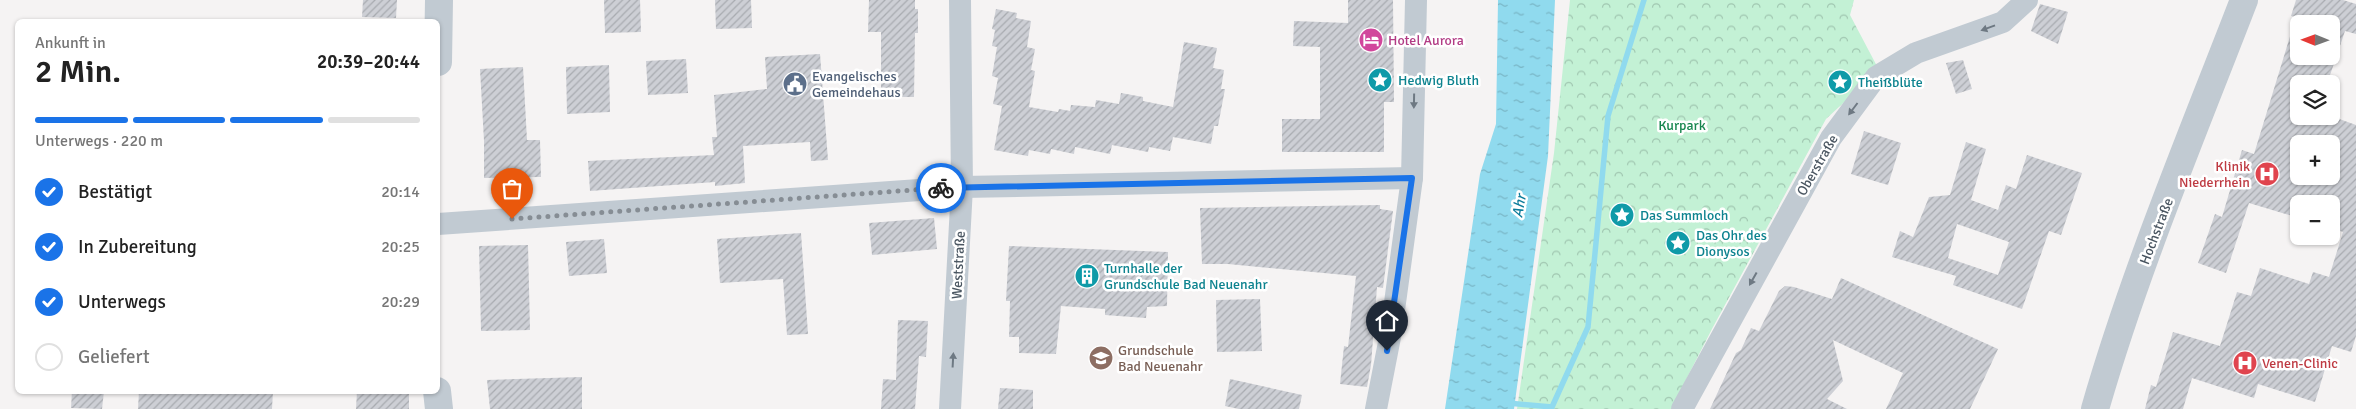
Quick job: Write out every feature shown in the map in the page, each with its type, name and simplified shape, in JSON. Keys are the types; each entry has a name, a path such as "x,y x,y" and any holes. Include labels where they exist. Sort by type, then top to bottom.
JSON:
{"street":[{"path":"439,0 439,19"},
{"name":"Weststraße","path":"950,409 962,187 960,0"},
{"path":"1376,409 1391,332 1412,178 1416,0"},
{"name":"Oberstraße","path":"1682,409 1831,138 1876,78 1916,53 2003,22 2027,0"},
{"name":"Hochstraße","path":"2095,409 2138,278 2244,0"},
{"path":"440,224 962,187 1412,178"},
{"path":"437,394 439,409"}],"green space":[{"name":"Kurpark","path":"1570,0 1854,0 1850,15 1879,70 1826,119 1713,327 1671,409 1517,409 1554,153"}],"water":[{"name":"Ahr","path":"1498,0 1555,0 1548,156 1514,409 1445,409 1480,174 1496,124"}],"building":[{"path":"363,0 397,0 396,18 362,17"},
{"path":"604,0 640,0 641,32 605,33"},
{"path":"715,0 751,0 752,28 716,29"},
{"path":"869,0 915,0 915,9 918,9 918,33 915,33 914,97 881,97 881,32 868,32"},
{"path":"1348,0 1393,0 1394,102 1384,102 1384,152 1282,152 1282,119 1320,119 1320,47 1293,46 1294,21 1348,23"},
{"path":"2296,0 2343,0 2356,4 2356,34 2345,31 2340,46 2340,15 2291,15"},
{"path":"2040,4 2068,12 2058,44 2031,31"},
{"path":"996,9 1017,13 1016,18 1031,21 1027,47 1035,49 1031,70 1035,71 1029,107 1058,112 1059,109 1070,111 1071,105 1095,107 1096,100 1119,104 1121,93 1143,97 1143,101 1173,107 1184,42 1217,48 1213,68 1224,70 1221,89 1225,89 1218,126 1214,126 1211,144 1173,137 1170,151 1149,147 1148,152 1112,145 1110,154 1075,147 1074,154 1051,149 1050,154 1029,150 1028,156 994,150 1002,106 993,104 998,78 992,76 997,47 992,46 995,30 992,29"},
{"path":"2290,37 2290,65 2333,65 2330,75 2290,75 2290,125 2340,125 2340,119 2356,125 2356,336 2351,352 2332,346 2315,402 2258,384 2254,398 2192,378 2183,409 2145,409 2151,385 2156,387 2173,332 2220,346 2237,292 2251,296 2260,268 2309,284 2313,272 2329,277 2343,232 2340,231 2340,195 2290,195 2290,215 2249,203 2226,273 2198,263 2215,214 2222,217 2242,150 2254,154"},
{"path":"820,54 828,160 811,161 810,142 743,146 745,183 715,186 715,182 590,191 588,161 714,155 712,137 717,137 714,95 767,89 765,57"},
{"path":"686,59 688,93 648,95 646,61"},
{"path":"1963,60 1972,89 1956,94 1946,63"},
{"path":"609,65 610,112 567,114 566,67"},
{"path":"523,67 527,140 540,140 541,177 484,178 480,69"},
{"path":"1864,131 1901,143 1888,185 1851,174"},
{"path":"1966,142 1986,149 1971,200 1998,210 2006,185 2016,189 2027,155 2082,173 2061,235 2049,231 2022,309 1953,285 1956,276 1892,257 1900,231 1913,237 1929,197 1950,195","holes":["1957,224 2009,242 1998,275 1948,258"]},
{"path":"1380,205 1380,209 1393,211 1383,288 1377,287 1371,365 1367,387 1340,384 1344,346 1348,347 1356,276 1228,264 1202,264 1200,208"},
{"path":"934,218 937,249 872,255 869,223"},
{"path":"801,233 808,334 787,335 783,279 720,283 717,239"},
{"path":"604,239 607,273 569,276 566,242"},
{"path":"528,245 530,330 481,331 479,246"},
{"name":"Turnhalle der Grundschule Bad Neuenahr","path":"1009,246 1168,252 1167,306 1147,307 1146,318 1105,315 1105,309 1061,306 1056,354 1019,353 1019,337 1009,337 1010,301 1006,301"},
{"path":"1841,278 1998,349 1970,409 1886,409 1903,373 1833,340 1843,381 1827,399 1847,409 1710,409 1736,353 1741,350 1751,328 1759,331 1779,291 1785,286 1794,287 1832,299"},
{"path":"1260,299 1262,351 1217,352 1216,300"},
{"path":"898,320 928,321 926,357 919,356 915,409 881,409 883,379 896,380"},
{"path":"582,377 582,409 490,409 487,380"},
{"path":"1230,379 1302,395 1299,409 1239,409 1225,406"},
{"path":"1000,388 1033,390 1033,409 998,409"},
{"path":"72,394 104,394 102,409 71,408"},
{"path":"139,394 273,394 272,409 138,409"},
{"path":"357,394 409,394 409,409 356,409"}],"waterway":[{"path":"1508,403 1552,407 1588,327 1608,116 1644,0"}],"way so far":[{"path":"512,219 941,188"}],"place":[{"name":"Hotel Aurora","path":"1371,40"},
{"name":"Hedwig Bluth","path":"1380,80"},
{"name":"Theißblüte","path":"1840,82"},
{"name":"Evangelisches Gemeindehaus","path":"795,84"},
{"name":"Klinik Niederrhein","path":"2267,174"},
{"name":"Das Summloch","path":"1622,215"},
{"name":"Das Ohr des Dionysos","path":"1678,243"},
{"name":"Turnhalle der Grundschule Bad Neuenahr","path":"1087,276"},
{"name":"Grundschule Bad Neuenahr","path":"1101,358"},
{"name":"Venen-Clinic","path":"2245,363"}],"route":[{"path":"941,188 1412,178 1387,351"}]}
